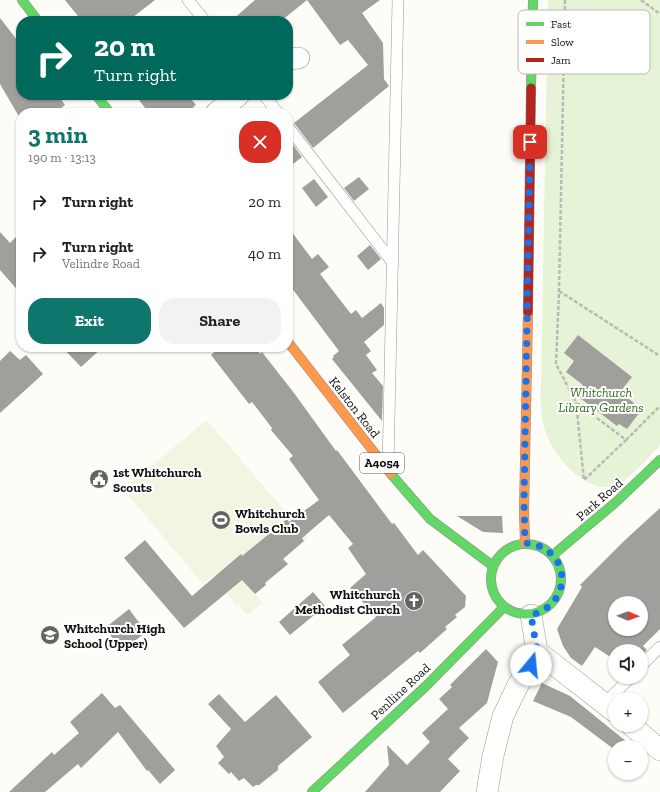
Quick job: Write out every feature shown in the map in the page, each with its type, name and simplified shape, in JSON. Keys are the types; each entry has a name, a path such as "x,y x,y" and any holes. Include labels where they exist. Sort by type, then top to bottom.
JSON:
{"street":[{"path":"22,0 34,16"},
{"path":"532,0 532,10"},
{"path":"525,543 531,74"},
{"path":"100,100 106,108"},
{"path":"222,108 233,100"},
{"name":"Kelston Road","path":"293,348 388,471 416,504 430,519 493,566"},
{"name":"Park Road","path":"553,555 616,502 660,460"},
{"path":"525,543 543,548 553,555 559,565 562,576 561,588 549,607 539,613 531,615 516,614 504,607 497,600 492,589 491,578 493,566 500,556 509,548 525,543"},
{"name":"Penlline Road","path":"312,792 426,686 504,607"},
{"path":"487,792 493,756 503,716 518,685 534,660 537,651 531,615"},
{"path":"537,651 608,706"},
{"path":"639,732 660,750"}],"lane":[{"path":"188,0 201,16"},
{"path":"388,471 398,0"},
{"path":"268,100 274,108"},
{"path":"293,133 393,263"},
{"path":"648,659 660,647"}],"path":[{"path":"565,0 565,10"},
{"path":"641,0 660,14"},
{"path":"563,74 556,364 576,402 584,480 660,406"},
{"path":"559,290 660,356"},
{"path":"576,402 626,440"}],"green space":[{"name":"Whitchurch Library Gardens","path":"548,0 660,0 660,445 639,468 624,481 608,487 593,485 568,468 551,445 544,427 541,413 547,74 650,74 650,10 548,10"},
{"name":"Whitchurch Bowls Club","path":"207,420 308,538 283,559 288,564 265,583 266,585 255,594 262,603 247,615 238,603 236,605 213,576 203,584 123,489"}],"building":[{"path":"65,0 155,0 134,16 78,16"},
{"path":"255,0 307,0 287,16 237,16"},
{"path":"307,0 380,0 362,13 383,43 384,79 389,86 313,148 294,123 368,65 348,40 340,45"},
{"path":"0,18 16,39 16,100 62,100 65,105 61,108 16,108 16,111 0,84"},
{"path":"139,100 192,100 196,105 194,108 145,108"},
{"path":"293,145 302,157 293,164"},
{"path":"359,177 369,189 354,201 344,188"},
{"path":"314,179 328,197 316,207 302,188"},
{"path":"0,232 10,243 16,237 16,288 0,270"},
{"path":"293,234 312,259 318,254 329,267 320,274 351,314 356,310 362,318 381,303 384,308 384,325 364,342 371,351 366,355 377,370 372,373 383,386 382,421 332,359 334,357 333,356 339,351 293,290"},
{"path":"370,245 381,259 368,270 357,256"},
{"path":"578,335 632,377 620,392 634,403 632,406 640,412 627,429 619,424 617,426 576,395 583,385 566,372 574,361 564,353"},
{"path":"10,351 20,360 26,355 43,374 0,413 0,361"},
{"path":"67,352 98,352 81,367"},
{"path":"214,352 259,352 260,354 262,352 392,524 394,523 418,555 423,550 466,596 465,607 455,615 457,617 445,627 447,629 420,653 418,651 343,713 318,682 350,655 342,645 376,617 350,588 366,574 348,548 353,544 329,515 302,538 304,541 283,559 288,564 265,583 266,585 255,594 242,580 184,628 124,558 145,540 192,596 241,554 242,556 287,519 289,522 319,500 289,459 293,456 271,430 272,428 252,402 249,404 211,355"},
{"path":"660,508 660,629 645,644 608,644 608,655 595,647 582,666 571,658 563,646 557,629 582,587 580,585"},
{"path":"457,516 502,516 503,533 483,532"},
{"path":"313,592 325,606 290,635 279,622"},
{"path":"129,609 146,632 122,651 105,628"},
{"path":"486,649 498,662 487,703 459,728 469,738 448,759 460,771 440,792 365,792 389,765 387,745 407,765 430,742 422,733 448,709 439,699 452,687 450,685"},
{"path":"542,683 570,696 608,727 608,732 615,732 625,740 608,740 608,745 571,717 533,701"},
{"path":"102,693 115,708 120,705 175,770 160,784 148,770 147,771 118,732 81,768 78,764 45,792 9,792 52,752 54,755 79,733 70,722"},
{"path":"219,694 245,722 276,695 312,737 278,766 278,770 259,785 253,787 244,778 239,781 231,772 229,774 218,763 224,757 216,746 231,729 208,704"}],"traffic: fast":[{"path":"22,0 34,16"},
{"path":"533,0 533,10"},
{"path":"531,74 531,88"},
{"path":"100,100 106,108"},
{"path":"553,555 616,502 660,460"},
{"path":"391,474 430,519 493,566"},
{"path":"519,544 533,544 546,550 555,559 559,565 561,579 559,593 551,604 540,612 533,614 519,614 512,612 501,604 493,593 491,586 491,572 493,565 501,554 512,546 519,544"},
{"path":"312,792 426,686 504,607"}],"traffic: slow":[{"path":"525,543 524,511 528,312"},
{"path":"293,348 391,474"}],"traffic: jam":[{"path":"528,312 531,88"}],"place":[{"name":"1st Whitchurch Scouts","path":"99,479"},
{"name":"Whitchurch Bowls Club","path":"221,520"},
{"name":"Whitchurch Methodist Church","path":"414,601"},
{"name":"Whitchurch High School (Upper)","path":"50,635"}],"route":[{"path":"530,142 524,501 525,543 543,548 553,555 559,565 562,576 561,588 549,607 539,613 531,615 537,651 531,665"}]}
